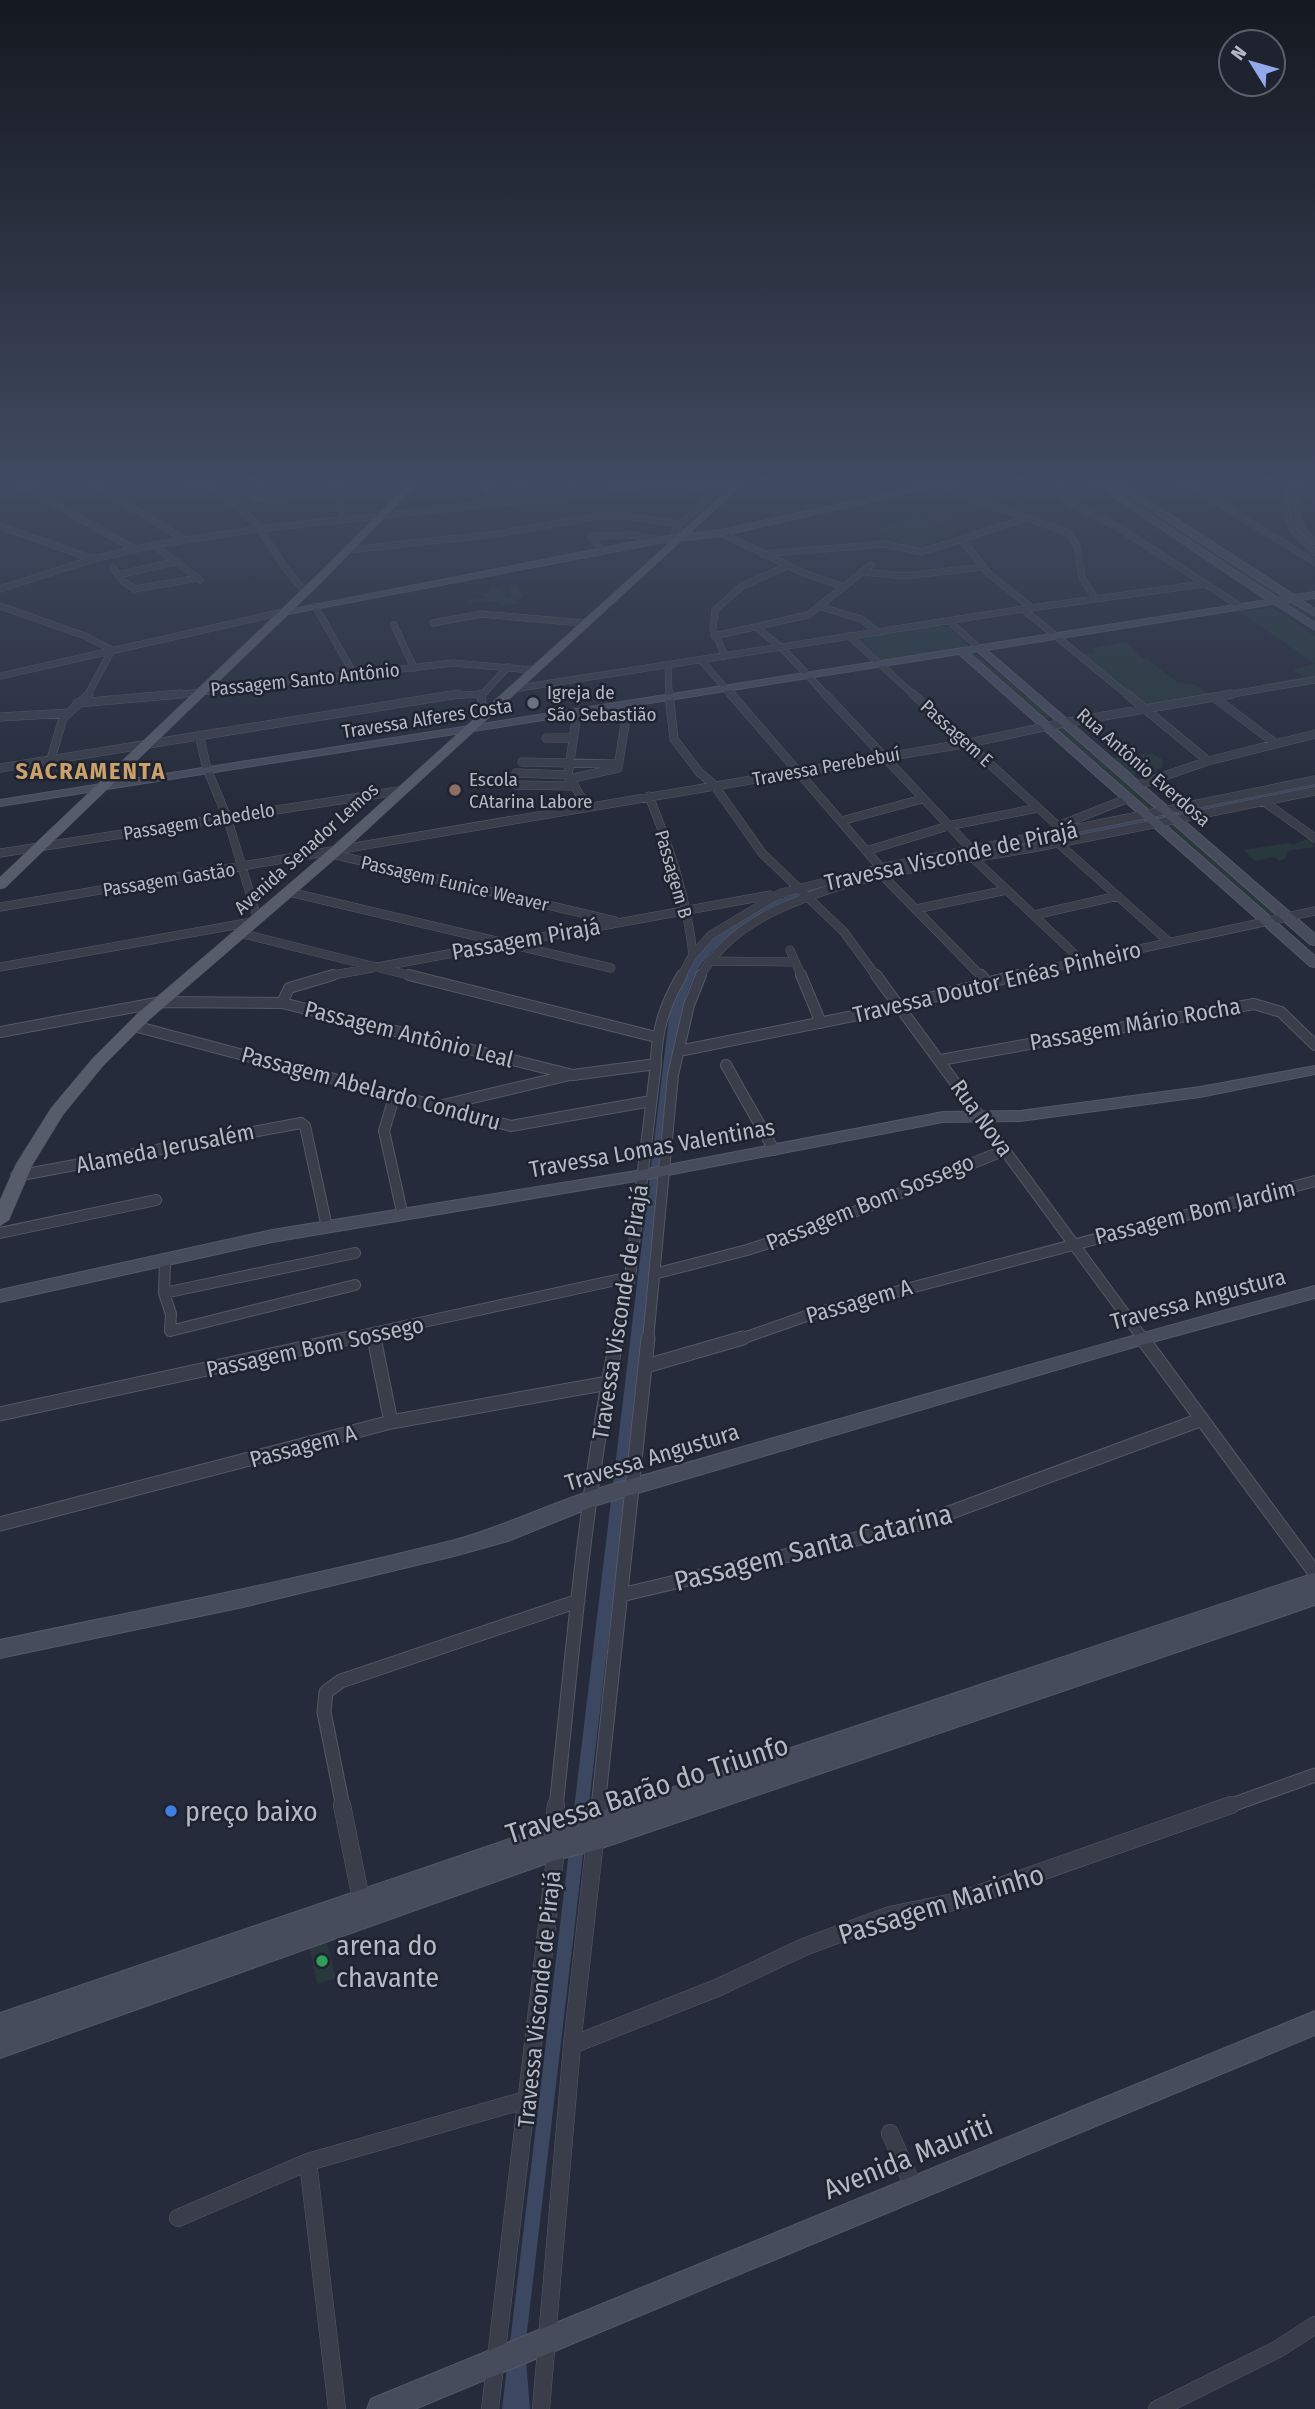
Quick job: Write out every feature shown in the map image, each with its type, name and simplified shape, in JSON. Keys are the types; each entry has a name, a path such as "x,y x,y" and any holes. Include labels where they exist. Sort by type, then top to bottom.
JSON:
{"main road":[{"name":"Avenida Senador Lemos","path":"0,1220 16,1176 37,1139 134,1026 335,852 398,791 620,589"},
{"path":"0,885 306,591"}],"street":[{"path":"0,676 283,612 402,589"},
{"path":"725,656 714,636 713,612 723,599 739,589"},
{"path":"714,636 808,615 841,589"},
{"path":"1010,589 1032,608"},
{"path":"1089,589 1095,598"},
{"path":"513,689 1162,589"},
{"path":"1213,589 1241,607"},
{"path":"1257,589 1315,627"},
{"path":"1278,589 1315,613"},
{"name":"Travessa Alferes Costa","path":"0,803 1315,595"},
{"path":"0,606 75,632 112,650"},
{"path":"315,606 354,674"},
{"path":"821,607 861,619 878,632"},
{"path":"1023,609 1208,761"},
{"path":"433,623 481,614 583,623"},
{"name":"Rua Antônio Everdosa","path":"950,621 1315,942"},
{"path":"394,625 414,668"},
{"path":"757,628 782,648 1007,890 1083,961"},
{"name":"Passagem E","path":"849,636 1038,808 1118,897 1169,942"},
{"path":"51,759 63,718 90,692 112,650"},
{"name":"Rua Antônio Everdosa","path":"962,652 1315,963"},
{"path":"701,660 728,688 883,873 987,982"},
{"name":"Passagem Santo Antônio","path":"78,703 461,663 532,670"},
{"name":"Rua Nova","path":"668,666 668,698 674,739 699,772 714,785 762,853 835,920 896,1005 940,1059 1200,1420 1315,1573"},
{"path":"0,768 466,693 481,694 508,667"},
{"name":"Travessa Perebebuí","path":"335,852 969,743 1063,723 1315,680"},
{"path":"481,694 483,715"},
{"path":"1215,698 1275,743"},
{"path":"617,767 628,705"},
{"path":"0,717 69,713"},
{"path":"577,713 569,764 570,780 587,807"},
{"path":"0,967 255,919 227,817 207,769 199,735"},
{"path":"1138,785 1208,761 1275,743 1313,737"},
{"path":"546,738 572,738"},
{"path":"522,762 617,767"},
{"path":"516,785 570,780 617,767"},
{"path":"516,773 570,780"},
{"name":"Travessa Visconde de Pirajá","path":"1172,816 1315,780"},
{"name":"Passagem Cabedelo","path":"0,853 398,791"},
{"name":"Travessa Visconde de Pirajá","path":"490,2409 516,2353 572,2045 646,1366 654,1274 655,1172 652,1101 656,1037 670,996 693,955 711,935 735,918 781,893 805,892 1059,834 1315,791"},
{"name":"Passagem B","path":"649,796 671,850 688,910 693,955"},
{"path":"1059,834 1129,798"},
{"path":"841,821 922,799"},
{"path":"1263,801 1315,838"},
{"path":"866,851 948,826 1038,808"},
{"name":"Passagem Gastão","path":"0,907 335,852"},
{"name":"Passagem Eunice Weaver","path":"335,852 620,922"},
{"path":"916,909 1007,890"},
{"path":"289,892 611,968"},
{"name":"Travessa Visconde de Pirajá","path":"541,2409 516,2353 529,2099 560,1841 578,1601 599,1496 608,1383 655,1172 686,1007 697,978 725,943 754,922 805,892"},
{"name":"Passagem Pirajá","path":"282,1003 286,991 295,985 376,966 781,893"},
{"path":"1034,915 1118,897"},
{"name":"Travessa Doutor Enéas Pinheiro","path":"679,1051 821,1023 987,982 1315,911"},
{"path":"239,933 656,1037"},
{"path":"790,950 821,1023"},
{"path":"710,961 794,962"},
{"name":"Passagem Antônio Leal","path":"0,1032 161,1002 282,1003 573,1074 656,1064"},
{"name":"Passagem Mário Rocha","path":"940,1059 1254,1003 1266,1004 1282,1012 1315,1045"},
{"name":"Passagem Abelardo Conduru","path":"134,1026 511,1126 652,1101"},
{"path":"726,1065 774,1150"},
{"name":"Travessa Lomas Valentinas","path":"0,1296 402,1212 655,1172 943,1117 1006,1118 1200,1092 1315,1070"},
{"path":"440,1106 573,1074"},
{"path":"395,1094 384,1131 402,1212"},
{"name":"Alameda Jerusalém","path":"16,1176 296,1123 305,1126 327,1227"},
{"name":"Passagem Bom Sossego","path":"654,1274 729,1257 838,1220 964,1164 1005,1150"},
{"name":"Passagem Bom Jardim","path":"1074,1242 1315,1181"},
{"path":"0,1233 156,1200"},
{"name":"Passagem A","path":"646,1366 734,1341 812,1314 1074,1242"},
{"path":"164,1293 355,1253"},
{"path":"165,1260 164,1293 171,1314 170,1331 355,1285"},
{"name":"Passagem Bom Sossego","path":"0,1414 630,1277"},
{"name":"Travessa Angustura","path":"0,1649 243,1598 454,1548 501,1535 599,1496 1141,1339 1315,1292"},
{"path":"373,1335 391,1422"},
{"name":"Passagem A","path":"0,1524 391,1422 608,1383"},
{"name":"Passagem Santa Catarina","path":"621,1595 919,1524 1200,1420"},
{"name":"Travessa Barão do Triunfo","path":"1244,1613 1315,1581"},
{"name":"Travessa Barão do Triunfo","path":"0,2046 181,1973 560,1841 595,1832 1244,1613 1315,1596"},
{"path":"363,1910 324,1712 326,1692 341,1681 578,1601"},
{"name":"Passagem Marinho","path":"572,2045 717,1988 804,1947 890,1915 957,1901 1042,1874 1315,1775"},
{"name":"Travessa Barão do Triunfo","path":"0,2025 181,1973"},
{"name":"Avenida Mauriti","path":"381,2409 1315,2023"},
{"path":"178,2218 308,2162 359,2145 529,2099"},
{"path":"890,2133 914,2189"},
{"path":"308,2162 337,2409"},
{"path":"1157,2409 1278,2349 1315,2325"}],"shaded area":[{"path":"490,589 500,589 505,597 512,597 509,589 519,589 524,597 516,600 518,604 500,605 497,601 467,603 468,599 486,599 482,594 489,593"},
{"path":"1260,589 1272,589 1315,618 1315,626"},
{"path":"1272,607 1315,636 1315,664 1243,614 1233,613"},
{"path":"938,625 950,627 970,648 882,663 851,636"},
{"path":"1126,642 1143,659 1148,659 1178,683 1194,684 1209,694 1141,706 1081,655 1095,652 1092,648"},
{"path":"974,653 1052,717 1043,719 970,655"},
{"path":"1315,664 1315,678 1263,687 1261,684 1304,677 1292,670"},
{"path":"1062,726 1159,810 1149,812 1051,727"},
{"path":"1152,753 1163,760 1162,768 1129,776 1113,758"},
{"path":"1176,823 1278,913 1266,916 1164,826"},
{"path":"1310,838 1315,847 1288,851 1284,859 1279,861 1275,857 1255,861 1243,850 1289,843 1292,845"},
{"name":"arena do chavante","path":"326,1939 336,1978 317,1984 309,1945"}],"water":[{"path":"1315,782 1315,788 830,889 745,925 711,953 697,971 682,1012 525,2349 530,2409 502,2409 669,1017 682,976 697,953 712,937 730,924 768,903 830,882"}],"place":[{"name":"Igreja de São Sebastião","path":"533,703"},
{"name":"Escola CAtarina Labore","path":"455,790"},
{"name":"preço baixo","path":"171,1811"},
{"name":"arena do chavante","path":"322,1961"}],"district":[{"name":"SACRAMENTA","path":"91,771"}]}
